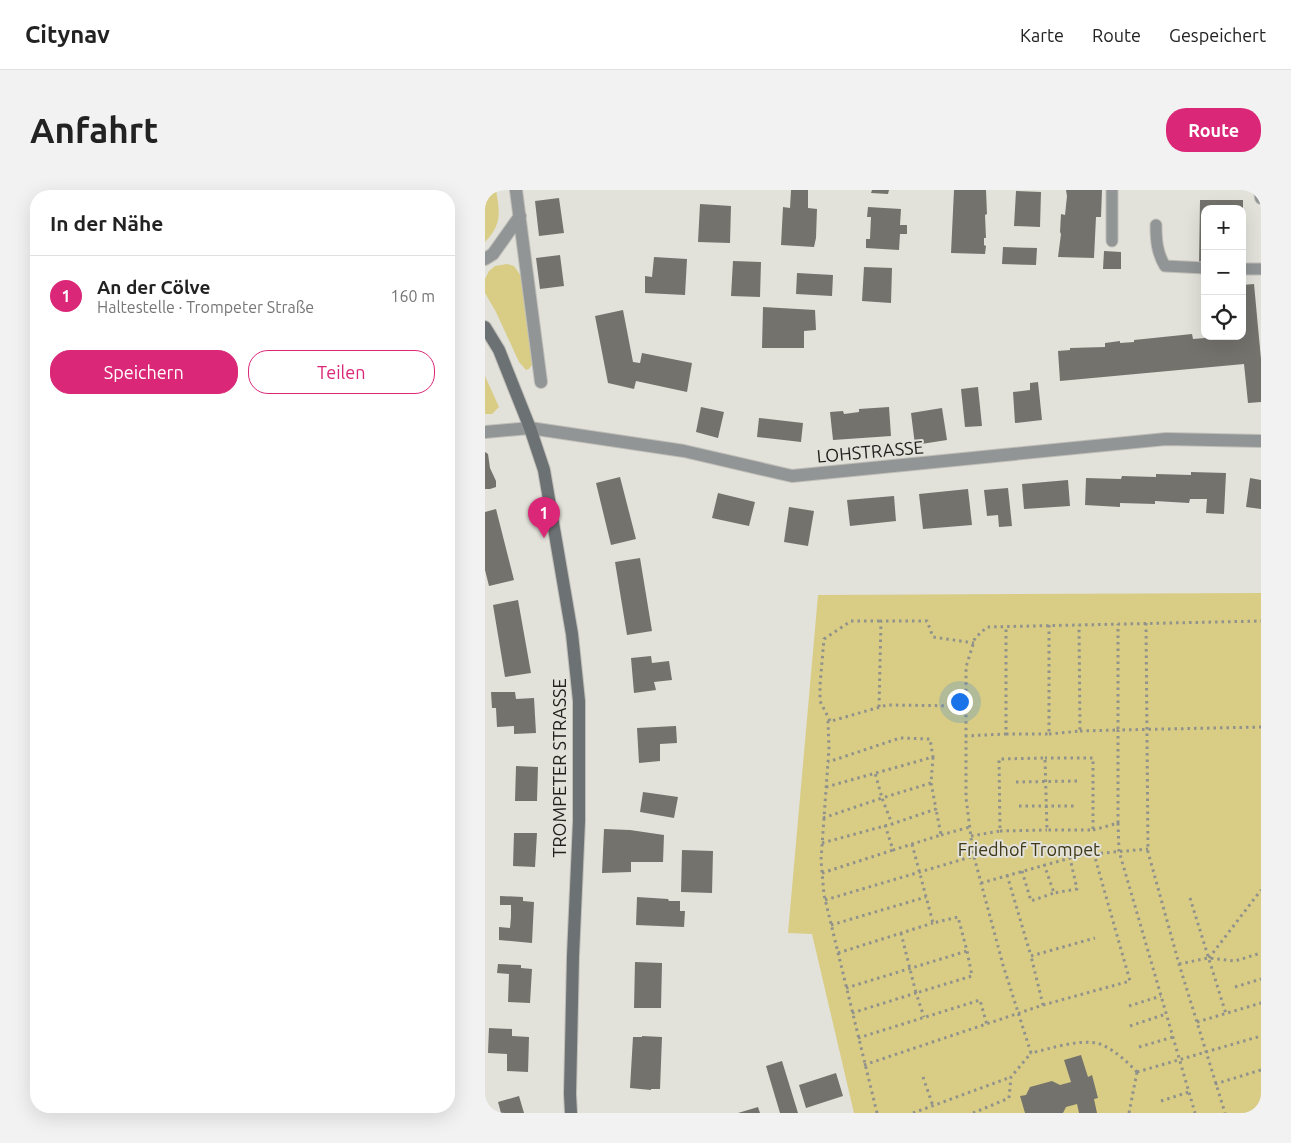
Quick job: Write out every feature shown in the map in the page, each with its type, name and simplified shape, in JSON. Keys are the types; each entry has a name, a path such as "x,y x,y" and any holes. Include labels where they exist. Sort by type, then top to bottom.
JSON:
{"street":[{"path":"516,190 541,382"},
{"path":"1260,190 1261,198"},
{"path":"485,259 493,254 519,216"},
{"name":"TROMPETER STRASSE","path":"485,327 499,350 530,428 544,470 572,634 579,701 579,821 573,956 571,1113"},
{"name":"LOHSTRASSE","path":"485,432 530,428 685,451 792,476 1165,439 1261,442"}],"lane":[{"path":"1112,190 1112,241"},
{"path":"1156,224 1160,259 1165,266 1201,268"},
{"path":"1246,269 1261,270"}],"path":[{"path":"830,721 820,701 825,639 851,621 927,621 933,637 974,643"},
{"path":"1031,1053 1018,1015 981,883 971,836 966,798 966,667 975,638 987,627 1261,621"},
{"path":"879,707 881,622"},
{"path":"1147,623 1148,849 1179,964 1225,1113"},
{"path":"1118,624 1119,851 1195,1113"},
{"path":"1049,625 1049,734"},
{"path":"1079,625 1080,731"},
{"path":"1006,734 1007,626"},
{"path":"830,721 887,705 966,706"},
{"path":"830,721 828,722 822,843 822,873 825,900 877,1113"},
{"path":"965,736 1049,734 1080,731 1261,727"},
{"path":"827,762 900,738 930,739 933,757 931,783 941,835"},
{"path":"825,787 933,757"},
{"path":"1000,831 999,759 1045,758 1093,758 1093,830"},
{"path":"1045,758 1047,830"},
{"path":"875,773 892,824"},
{"path":"1016,782 1078,781"},
{"path":"823,818 931,783"},
{"path":"1019,806 1075,806"},
{"path":"822,843 892,824 936,809"},
{"path":"971,836 1000,831 1093,830 1118,823"},
{"path":"885,826 893,850"},
{"path":"822,873 970,827"},
{"path":"912,844 933,923"},
{"path":"981,883 1070,858 1148,849"},
{"path":"864,1065 1043,1006 1130,981 1094,854"},
{"path":"825,900 974,856"},
{"path":"1022,871 1031,901 1077,888 1070,858"},
{"path":"1044,864 1054,893"},
{"path":"1007,875 1031,956 1043,1006"},
{"path":"1208,958 1261,890"},
{"path":"831,926 926,897"},
{"path":"1190,898 1226,1014"},
{"path":"838,952 958,917 967,951 972,976 852,1013"},
{"path":"901,933 916,992 925,1017"},
{"path":"1031,956 1095,938"},
{"path":"846,988 967,951"},
{"path":"1179,964 1208,958 1235,961 1261,953"},
{"path":"1235,987 1261,979"},
{"path":"1129,1006 1161,996"},
{"path":"858,1038 980,1000 987,1025"},
{"path":"1197,1022 1261,1003"},
{"path":"1130,1026 1166,1014"},
{"path":"1137,1072 1261,1036"},
{"path":"1139,1047 1173,1037"},
{"path":"913,1113 1011,1077 1031,1053 1077,1043 1099,1044 1122,1057 1137,1072"},
{"path":"1215,1084 1261,1070"},
{"path":"1129,1113 1137,1072"},
{"path":"923,1077 933,1106"},
{"path":"973,1113 1009,1098 1011,1077"},
{"path":"1161,1101 1189,1092"}],"green space":[{"path":"485,190 496,190 499,212 497,224 491,236 485,242"},
{"path":"507,264 514,266 521,276 532,365 526,370 519,362 485,293 485,279 489,271 495,266"},
{"path":"485,376 499,407 492,414 485,414"},
{"name":"Friedhof Trompet","path":"1261,593 1261,1113 854,1113 812,934 788,933 818,595"}],"building":[{"path":"791,190 808,190 808,208 817,209 814,247 781,245 783,207 790,208"},
{"path":"872,190 889,190 888,194 871,193"},
{"path":"954,190 986,190 985,254 951,253"},
{"path":"1066,190 1102,190 1101,217 1096,217 1094,258 1058,257 1061,214 1065,215"},
{"path":"1016,191 1041,192 1040,227 1014,226"},
{"path":"559,198 564,233 539,236 535,201"},
{"path":"1200,200 1243,200 1243,205 1201,205 1201,265 1199,265"},
{"path":"700,204 731,206 730,243 698,242"},
{"path":"868,207 901,209 900,225 907,225 907,234 900,234 899,250 866,248 866,239 870,239 871,217 867,217"},
{"path":"1003,247 1037,248 1036,265 1002,264"},
{"path":"1104,251 1121,252 1121,269 1103,269"},
{"path":"560,255 564,286 540,289 536,258"},
{"path":"654,257 687,259 685,295 645,293 645,276 652,277"},
{"path":"733,261 761,262 760,297 731,296"},
{"path":"864,267 892,268 891,303 862,301"},
{"path":"797,273 833,275 832,296 796,294"},
{"path":"1254,284 1261,359 1261,402 1248,403 1244,364 1060,381 1058,351 1070,350 1070,348 1105,347 1105,343 1134,342 1134,340 1192,334 1193,339 1201,338 1201,340 1246,340 1246,285"},
{"path":"763,307 815,310 816,330 804,331 804,348 762,348"},
{"path":"623,310 633,362 640,363 642,353 692,363 687,392 636,381 634,389 608,383 595,316"},
{"path":"1038,382 1042,420 1015,423 1013,392 1030,390 1030,383"},
{"path":"978,387 982,426 965,427 961,389"},
{"path":"701,407 724,412 718,438 696,432"},
{"path":"889,407 891,436 833,440 830,412 843,411 844,414 859,412 859,409"},
{"path":"942,408 947,440 915,445 911,413"},
{"path":"759,418 803,423 801,442 757,437"},
{"path":"485,452 488,454 490,468 496,481 496,487 490,489 485,489"},
{"path":"1191,472 1226,473 1224,514 1206,513 1207,499 1190,499 1189,503 1155,501 1155,504 1120,503 1120,507 1085,505 1086,478 1156,477 1156,474 1191,475"},
{"path":"620,477 636,539 611,545 596,483"},
{"path":"1250,478 1261,480 1261,509 1246,507"},
{"path":"1068,480 1070,506 1024,509 1022,484"},
{"path":"1008,488 1012,526 999,527 998,515 987,516 984,490"},
{"path":"968,489 972,525 923,529 919,494"},
{"path":"718,493 755,502 749,526 712,518"},
{"path":"894,496 896,521 850,526 847,500"},
{"path":"789,507 814,511 808,546 784,542"},
{"path":"496,509 514,580 489,586 485,570 485,512"},
{"path":"640,558 652,631 627,635 615,562"},
{"path":"518,600 531,673 505,677 493,605"},
{"path":"651,656 652,663 669,661 672,680 654,682 656,690 634,693 631,658"},
{"path":"491,692 515,692 516,699 534,698 536,733 514,734 514,726 497,727 496,708 492,708"},
{"path":"676,726 677,743 660,744 660,761 639,763 637,728"},
{"path":"516,766 538,767 537,801 515,801"},
{"path":"643,792 678,797 674,818 640,812"},
{"path":"604,829 630,830 664,835 663,862 631,862 631,872 602,873"},
{"path":"514,833 537,833 535,867 513,866"},
{"path":"682,850 713,851 712,893 681,892"},
{"path":"500,896 523,897 523,901 534,902 532,943 499,940 499,927 510,928 511,917 511,905 500,905"},
{"path":"637,897 680,901 680,911 685,911 684,927 636,925"},
{"path":"635,962 662,963 661,1008 634,1008"},
{"path":"498,964 521,965 521,968 532,969 530,1003 508,1002 509,974 497,973"},
{"path":"489,1028 512,1029 512,1036 529,1037 528,1072 507,1071 507,1054 488,1053"},
{"path":"633,1037 662,1037 660,1089 630,1088"},
{"path":"1081,1055 1088,1077 1092,1075 1098,1098 1094,1099 1097,1113 1079,1113 1077,1104 1066,1107 1063,1113 1025,1113 1020,1096 1026,1095 1030,1087 1052,1081 1060,1085 1071,1082 1064,1060"},
{"path":"782,1061 798,1113 780,1113 766,1066"},
{"path":"836,1073 843,1096 806,1108 799,1085"},
{"path":"519,1096 524,1113 501,1113 498,1102"},
{"path":"758,1107 760,1113 738,1113"}],"place":[{"name":"An der Cölve","path":"544,538"}]}
